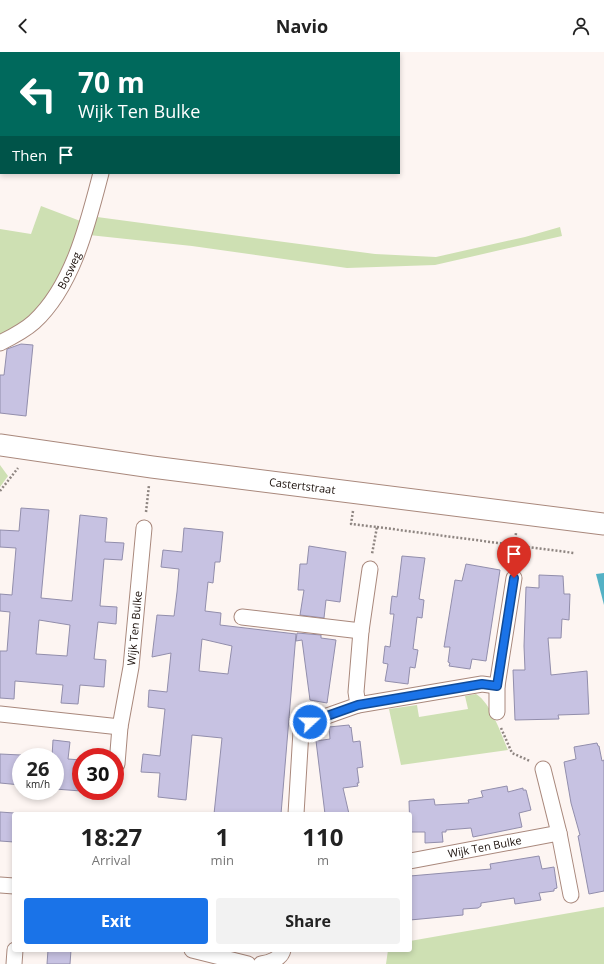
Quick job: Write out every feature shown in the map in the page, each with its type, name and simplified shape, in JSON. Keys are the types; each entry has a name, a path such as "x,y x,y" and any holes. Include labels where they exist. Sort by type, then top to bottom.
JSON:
{"main road":[{"name":"Castertstraat","path":"0,445 152,467 604,524"}],"street":[{"name":"Bosweg","path":"0,343 33,323 52,302 72,267 90,217 101,174"},
{"name":"Wijk Ten Bulke","path":"118,748 120,727 131,667 144,528"},
{"path":"358,705 356,692 361,631 370,569"},
{"path":"497,712 497,686 514,578"},
{"path":"242,617 361,631"},
{"path":"296,812 301,731 310,722 358,705 482,684 497,686"},
{"path":"0,714 120,727"},
{"path":"543,769 559,833 571,895"},
{"name":"Wijk Ten Bulke","path":"412,861 559,833"},
{"path":"0,885 12,886"},
{"path":"14,964 15,952"},
{"path":"200,952 248,964"},
{"path":"261,964 269,963 282,954 282,952"}],"path":[{"path":"0,491 31,450"},
{"path":"144,528 152,467"},
{"path":"355,493 351,524 574,553"},
{"path":"514,578 517,513"},
{"path":"370,569 377,527"},
{"path":"497,712 502,731 512,753 543,769"}],"green space":[{"path":"41,206 83,222 58,283 29,319 0,336 0,229 31,234"},
{"path":"97,217 375,254 436,257 525,237 560,227 562,236 435,265 347,268 192,246 89,235"},
{"path":"0,465 8,476 0,487"},
{"path":"476,694 491,711 508,750 401,765 389,709 417,705 419,717 468,709 465,696"},
{"path":"604,907 604,964 386,964 388,952 412,952 412,941"}],"water":[{"path":"604,573 604,605 596,574"}],"building":[{"path":"21,344 33,345 26,416 0,413 0,375 4,375 7,349"},
{"path":"21,508 49,510 41,598 72,601 80,515 107,518 105,542 124,543 122,560 104,559 100,606 117,607 116,624 98,622 94,659 106,660 104,687 80,685 78,704 61,703 63,685 15,681 14,699 0,698 0,651 7,651 10,612 0,611 0,594 12,595 16,548 0,547 0,530 19,531","holes":["39,620 70,625 67,656 36,654"]},
{"path":"184,528 223,532 220,562 215,562 213,583 208,582 205,611 221,613 220,625 296,634 281,812 214,812 222,738 192,735 186,800 158,797 160,773 141,772 143,754 160,756 165,709 148,707 149,690 167,692 171,653 152,657 157,615 174,616 177,592 179,569 161,567 163,550 182,552","holes":["202,639 232,646 228,674 199,671"]},
{"path":"309,546 346,552 340,602 326,600 324,618 300,615 304,590 298,590 300,564 307,564"},
{"path":"402,556 425,558 419,599 424,600 422,618 417,617 413,649 418,650 415,668 410,667 408,684 385,681 388,664 383,663 385,646 390,647 394,614 390,614 392,596 397,597"},
{"path":"466,564 500,570 486,661 472,659 470,669 449,666 450,663 448,662 450,647 444,647 455,580 462,581"},
{"path":"539,575 563,576 564,594 570,594 569,620 562,619 561,638 548,638 551,675 587,671 589,714 558,715 559,719 515,720 513,670 525,670 524,646 526,587 539,588"},
{"path":"297,633 321,635 321,638 336,640 327,703 310,700 302,640 296,641"},
{"path":"349,725 350,728 351,727 353,742 360,741 363,767 357,768 358,786 343,788 349,812 325,812 316,741 330,739 329,727"},
{"path":"53,740 70,742 68,759 72,759 72,790 64,790 64,748 53,748"},
{"path":"597,743 602,761 604,760 604,891 589,894 578,836 580,835 571,803 564,762 576,759 574,747"},
{"path":"0,754 12,755 12,784 0,783"},
{"path":"507,786 508,792 523,788 523,790 526,790 531,810 519,813 522,827 473,837 471,828 446,830 446,832 442,832 443,842 425,843 425,832 412,832 412,812 409,812 409,801 434,799 435,805 469,803 468,800 483,797 481,791"},
{"path":"0,812 12,813 12,842 0,841"},
{"path":"539,856 542,869 554,867 557,888 554,889 554,891 539,893 541,900 515,904 514,898 481,903 481,906 478,908 463,909 463,915 412,920 412,876 491,869 490,864"},
{"path":"48,952 71,952 70,964 47,964"}],"route":[{"path":"310,722 358,705 482,684 497,686 514,578"}]}
